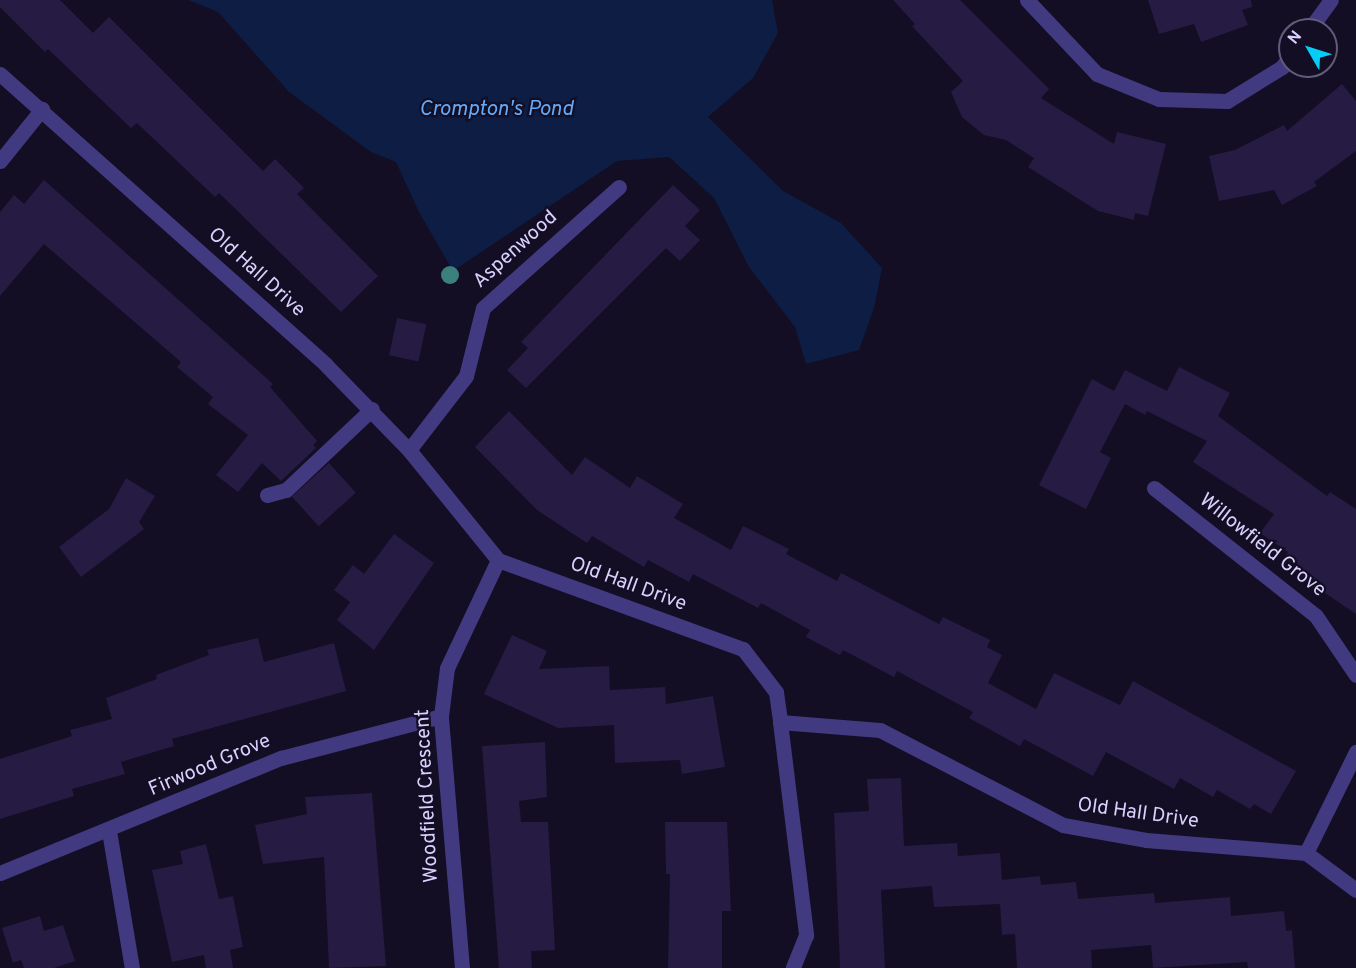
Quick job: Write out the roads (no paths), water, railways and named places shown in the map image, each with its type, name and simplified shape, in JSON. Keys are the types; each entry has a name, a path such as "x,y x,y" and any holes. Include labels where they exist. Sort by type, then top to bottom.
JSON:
{"street":[{"path":"1027,0 1097,74 1159,99 1227,101 1278,69"},
{"path":"1318,18 1331,0"},
{"name":"Old Hall Drive","path":"0,74 42,109 372,410 409,450 498,560 743,649 776,692 780,722 880,730 1064,825 1146,840 1306,853"},
{"path":"0,161 42,109"},
{"name":"Aspenwood","path":"409,450 466,376 483,308 619,187"},
{"path":"267,495 286,490 372,410"},
{"name":"Willowfield Grove","path":"1154,488 1316,616 1356,675"},
{"name":"Woodfield Crescent","path":"462,968 441,716 447,668 498,560"},
{"name":"Firwood Grove","path":"0,873 109,831 281,758 441,716"},
{"path":"780,722 806,934 793,968"},
{"path":"1356,752 1306,853 1356,890"},
{"path":"109,831 132,968"}],"water":[{"name":"Crompton's Pond","path":"188,0 772,0 778,33 753,78 708,117 783,191 841,223 882,268 874,308 859,350 806,364 795,327 749,267 714,198 669,157 617,161 453,271 419,212 396,162 371,152 289,92 218,12"}]}
